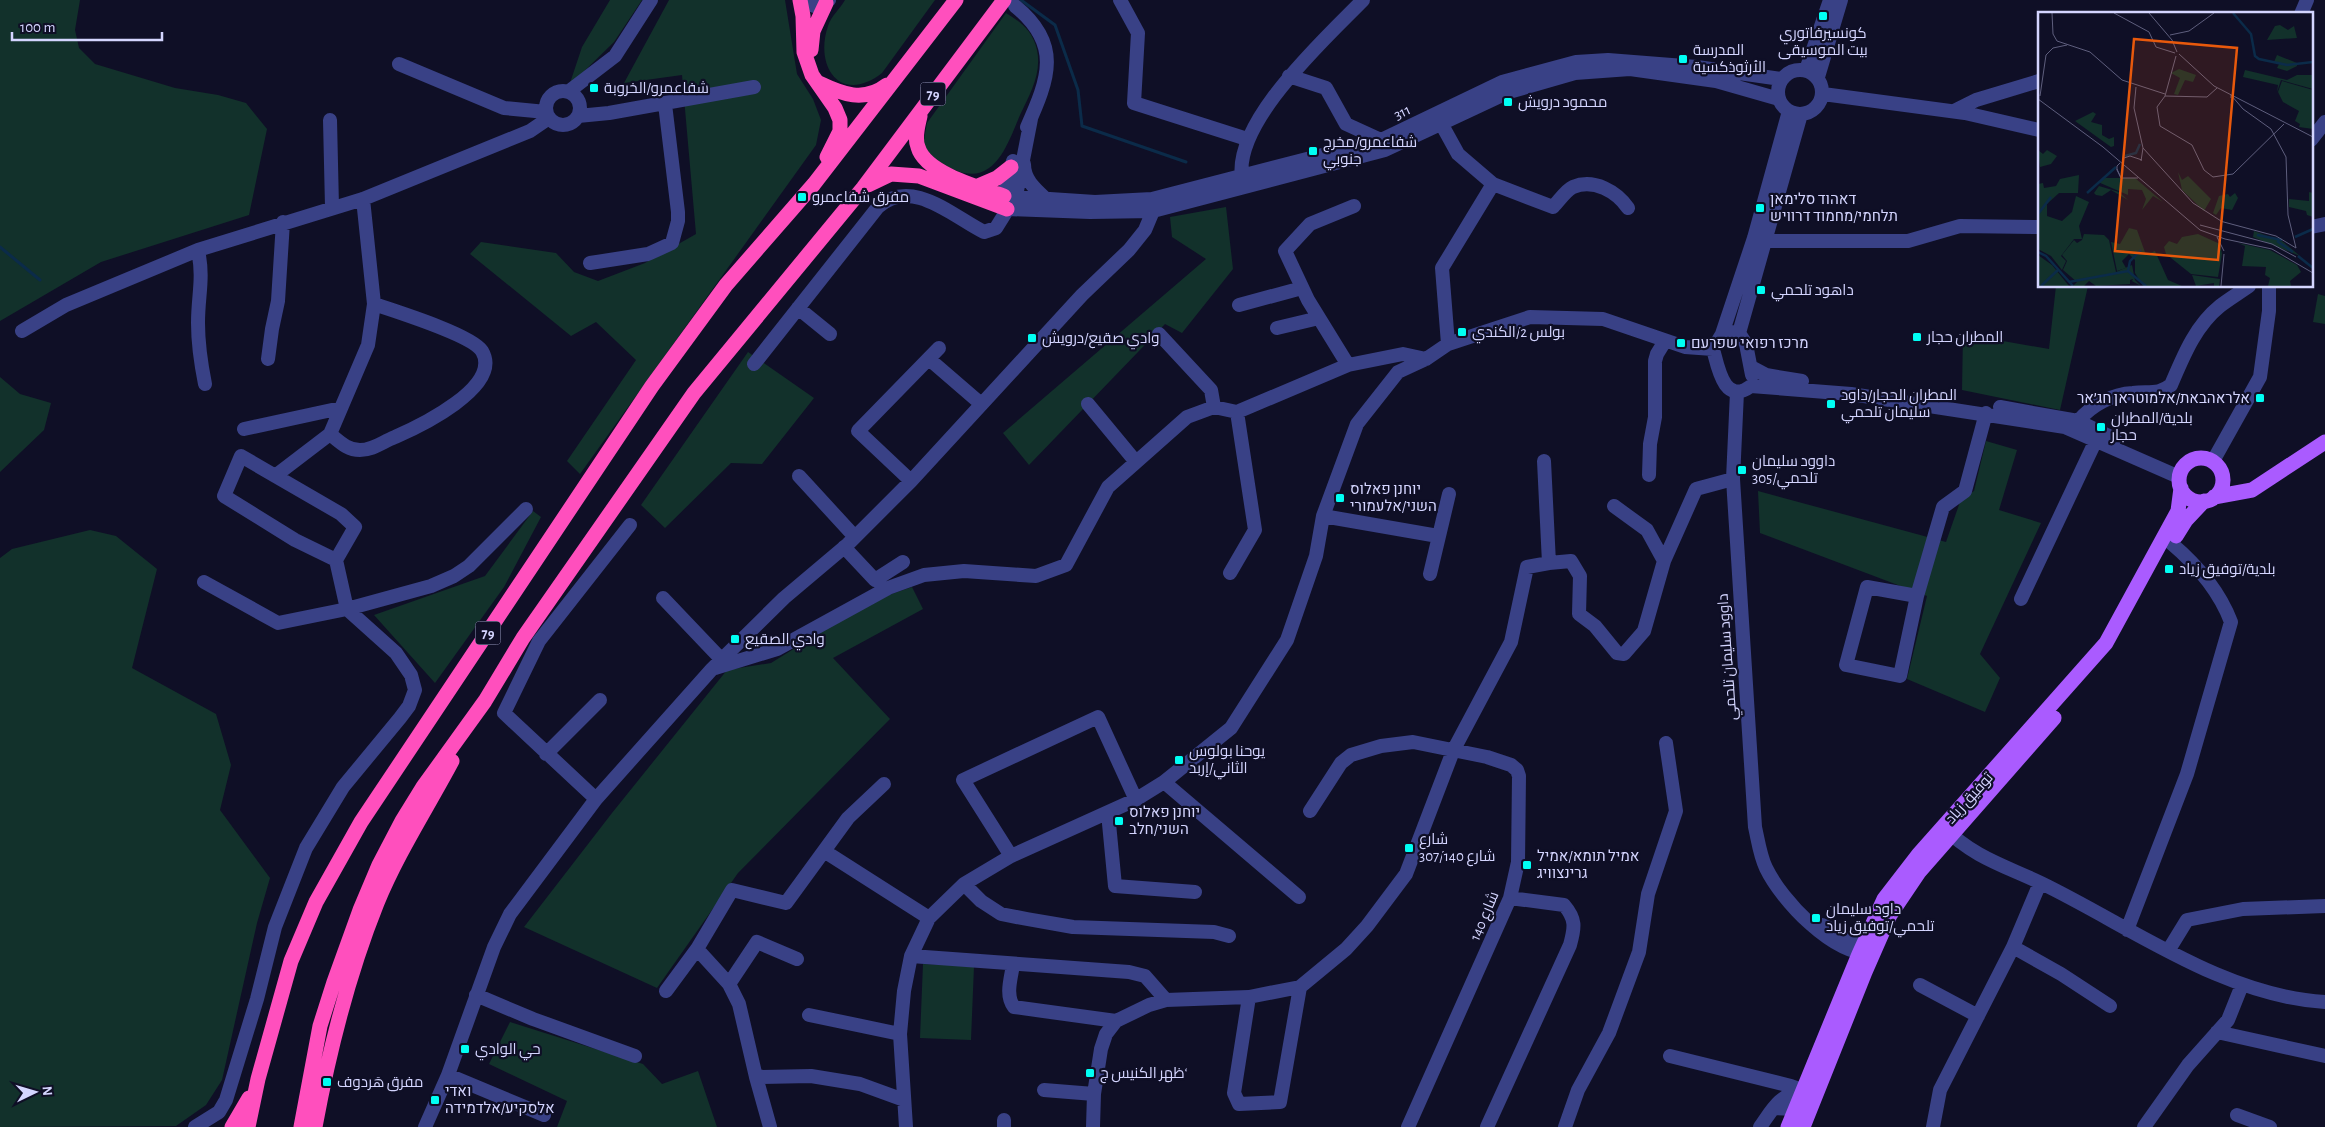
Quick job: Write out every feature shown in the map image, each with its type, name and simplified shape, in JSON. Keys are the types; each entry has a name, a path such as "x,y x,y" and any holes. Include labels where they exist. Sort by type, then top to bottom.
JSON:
{"highway":[{"path":"801,0 803,16 802,42 808,61 817,82 835,108 840,120 840,131 814,184"},
{"name":"79","path":"248,1127 258,1079 291,961 316,902 361,822 652,386 726,285 814,184 914,57 956,0"},
{"path":"808,61 813,31 828,1"},
{"name":"79","path":"301,1127 320,1026 360,910 402,821 423,787 485,701 523,638 694,394 863,188 923,107 1010,3"},
{"path":"817,82 848,95 873,94 891,82 914,57"},
{"path":"923,107 916,134 921,156 937,168 976,187 1009,200"},
{"path":"976,187 997,178 1017,164"},
{"path":"863,188 891,174 909,174 962,190 1009,200"},
{"path":"316,1124 344,998 378,902 391,872 485,701"},
{"path":"232,1127 246,1105 258,1079"}],"main road":[{"path":"2222,477 2235,483 2253,480 2325,434"},
{"path":"2209,499 2221,489 2221,471 2213,461 2199,458 2192,460 2181,478 2191,499 2209,499 2252,490 2325,442"},
{"name":"توفيق زياد","path":"1788,1127 1802,1090 1865,950 1948,831 2106,643 2178,511 2181,478"},
{"name":"توفيق زياد","path":"1948,831 2108,656 2125,632 2171,543 2186,520 2209,499"},
{"name":"توفيق زياد","path":"1803,1127 1865,950"}],"street":[{"path":"568,92 615,56 652,0"},
{"path":"801,0 814,6 828,1"},
{"path":"1120,0 1138,33 1134,103 1247,139"},
{"path":"1242,182 1247,139 1289,76 1363,0"},
{"path":"1822,94 1812,74 1830,0"},
{"path":"1812,74 1841,0"},
{"path":"754,364 878,207 886,200 892,197 913,196 931,201 984,232 996,228 1009,200 1017,164 1045,79 1047,67 1046,47 1039,29 1010,3"},
{"name":"311","path":"1242,182 1381,140 1502,82 1576,62 1608,60 1697,67 1782,79"},
{"path":"22,331 74,301 198,250 283,222 363,199 530,131 548,115 550,98 558,92 568,92 573,95 579,104 578,116 575,120 559,125 548,115 504,108 399,64"},
{"name":"311","path":"1009,200 1090,212 1153,205 1242,182 1385,150 1442,125 1509,92 1575,73 1630,69 1716,81 1779,99"},
{"path":"1795,113 1779,99 1778,86 1782,79 1791,71 1812,74"},
{"path":"1289,76 1326,88 1346,124 1381,140"},
{"path":"1954,111 1976,100 2038,80"},
{"path":"578,116 665,104 754,87"},
{"path":"1822,94 1954,111 2038,130"},
{"path":"1795,113 1815,108 1822,94"},
{"path":"590,262 648,254 672,243 678,221 678,212 665,104"},
{"path":"1751,386 1751,366 1746,344 1739,333 1766,240 1795,113"},
{"path":"1795,113 1722,334 1713,349 1721,377 1726,385 1737,392 1744,391 1751,386 1851,394 1986,413 2065,427 2181,478"},
{"path":"330,120 332,207"},
{"path":"2312,139 2325,122"},
{"path":"1442,125 1458,154 1494,184 1553,207 1572,187 1588,185 1611,191 1620,197 1628,208"},
{"path":"1017,164 1035,189 1045,198"},
{"path":"1448,344 1442,268 1494,184"},
{"name":"311","path":"1009,200 1045,198 1153,205"},
{"path":"275,476 330,434 368,345 374,304 363,199"},
{"path":"428,1122 448,1075 494,947 510,914 596,799 717,664 784,598 855,537 912,481 980,404 1082,295 1129,250 1145,230 1153,205"},
{"path":"1348,364 1302,288 1285,251 1310,224 1354,206"},
{"path":"268,360 278,301 283,222"},
{"path":"2312,227 2325,224"},
{"path":"1766,240 1908,241 1960,226 2038,227"},
{"path":"198,250 202,271 198,338 205,384"},
{"path":"1239,305 1302,288"},
{"path":"2078,421 2107,399 2133,393 2159,393 2166,389 2171,385 2196,334 2207,320 2219,306 2246,288"},
{"path":"2213,461 2260,377 2269,311 2268,288"},
{"path":"330,434 346,448 360,450 376,448 444,413 470,390 483,368 484,357 481,350 475,344 436,326 374,304"},
{"path":"798,308 830,334"},
{"path":"906,1127 900,1034 904,991 911,956 929,918 964,884 1011,856 1136,800 1164,782 1231,728 1287,640 1316,556 1323,516 1357,424 1398,372 1426,359 1448,344 1530,317 1603,318 1685,348 1713,349"},
{"path":"1277,328 1319,318"},
{"path":"1722,334 1739,333"},
{"path":"1159,334 1211,390 1214,406"},
{"path":"1649,475 1650,444 1656,417 1655,361 1665,341"},
{"path":"912,481 858,431 939,348"},
{"path":"717,664 777,649 888,588 924,575 964,571 1036,576 1066,565 1108,487 1187,417 1214,406 1237,412 1348,364 1403,354 1426,359"},
{"path":"929,359 980,404"},
{"path":"1751,366 1766,376 2022,409 2078,421 2181,478"},
{"name":"داوود سليمان تلحمي","path":"1737,392 1733,479 1755,827 1764,866 1774,883 1796,909 1822,934 1865,950"},
{"path":"1088,404 1136,462"},
{"path":"244,430 341,408"},
{"path":"1230,573 1254,530 1237,412"},
{"path":"1917,596 1866,587 1846,666 1900,676 1917,596 1944,507 1965,491 1986,413"},
{"path":"2021,599 2096,440"},
{"path":"195,1127 219,1112 226,1100 257,999 275,927 306,848 343,787 409,706 415,690 411,675 396,654 347,609 336,560 356,527 341,514 241,456 224,496 295,540 336,560"},
{"path":"1544,461 1549,563"},
{"path":"799,476 855,537"},
{"path":"1093,1127 1094,1094 1102,1049 1106,1034 1116,1021 1149,1005 1166,1000 1250,997 1300,987 1346,949 1368,926 1406,874 1453,751 1511,642 1527,567 1571,561 1580,576 1579,614 1595,626 1617,653 1624,654 1644,631 1664,561 1696,489 1733,479"},
{"path":"1430,574 1449,494"},
{"path":"1614,506 1647,530 1664,561"},
{"path":"204,582 278,623 347,609 431,586 454,576 469,566 526,509"},
{"path":"1323,516 1438,536"},
{"path":"596,799 504,713 539,641 630,525"},
{"path":"2127,930 2187,774 2231,622 2222,600 2199,569 2171,543"},
{"path":"844,547 875,580 903,562"},
{"path":"663,598 717,664"},
{"path":"546,754 600,700"},
{"path":"1011,856 963,780 1098,717 1136,800"},
{"name":"شارع 140","path":"1310,811 1341,763 1351,755 1381,746 1413,742 1487,757 1511,765 1519,776 1518,862 1510,898 1408,1127"},
{"path":"1565,1127 1578,1090 1610,1033 1639,952 1648,894 1676,811 1666,743"},
{"path":"1164,782 1299,897"},
{"path":"666,991 697,949 732,890 786,903 848,818 884,784"},
{"path":"1108,813 1115,886 1195,892"},
{"path":"1948,831 1981,857 2040,883 2168,951 2242,985 2310,1002 2325,1002"},
{"path":"824,851 929,918"},
{"path":"1933,1127 1940,1090 2013,947 2040,883"},
{"path":"964,884 981,901 1001,914 1073,927 1214,932 1229,936"},
{"path":"1487,1127 1570,945 1575,926 1572,914 1564,905 1510,898"},
{"path":"2168,951 2187,920 2243,909 2325,906"},
{"path":"729,984 757,942 797,959"},
{"path":"2013,947 2061,974 2110,1006"},
{"path":"697,949 729,984 739,1004 770,1127"},
{"path":"911,956 1013,965 1129,972 1144,976 1166,1000"},
{"path":"1013,965 1009,994 1010,1002 1014,1007 1116,1021"},
{"path":"1920,985 1978,1016"},
{"path":"2144,1127 2188,1065 2228,1020 2242,985"},
{"path":"1250,997 1234,1093 1239,1104 1280,1102 1300,987"},
{"path":"476,995 534,1019 635,1056"},
{"path":"809,1015 900,1034"},
{"path":"2216,1032 2325,1056"},
{"path":"1670,1056 1777,1081 1802,1090 1811,1105 1794,1109 1774,1108"},
{"path":"448,1075 544,1115"},
{"path":"756,1077 819,1078 860,1084 904,1100"},
{"path":"1044,1090 1094,1094"},
{"path":"1760,1127 1778,1101 1786,1095 1802,1090"},
{"path":"2237,1115 2270,1127"}],"green space":[{"path":"0,0 80,0 75,30 79,48 95,64 175,88 218,95 246,103 267,129 249,215 101,262 0,321"},
{"path":"610,0 642,0 614,42 569,86 582,47"},
{"path":"669,0 785,0 797,74 813,99 821,120 816,145 580,474 567,461 636,360 596,322 571,336 470,254 481,242 556,253 574,272 598,281 645,263 696,234 682,75 624,83"},
{"path":"845,0 935,0 882,73 867,82 854,85 843,83 834,77 828,67 825,55 828,26"},
{"path":"1006,13 1026,28 1033,37 1037,50 1038,67 1031,91 1005,149 990,167 980,173 969,174 955,170 937,160 923,145 927,123"},
{"path":"1226,207 1233,269 1182,333 1165,324 1029,465 1003,433 1206,259 1172,237 1170,217"},
{"path":"2056,288 2088,288 2060,410 1962,390 1963,334 2049,349"},
{"path":"2318,294 2325,296 2325,324 2313,322"},
{"path":"748,352 814,398 762,464 731,463 665,528 641,505"},
{"path":"0,377 20,394 51,403 44,430 0,472"},
{"path":"1986,441 2017,450 1999,510 2041,523 1980,654 2000,678 1985,712 1907,679 1927,596 1760,533 1758,491 1946,542 1961,499 1974,491"},
{"path":"533,511 541,517 504,587 435,683 374,615 485,576"},
{"path":"90,530 116,536 157,569 132,668 216,714 231,765 220,810 270,878 257,923 222,1080 206,1105 176,1126 0,1127 0,558 12,549"},
{"path":"912,587 923,609 833,658 890,719 738,873 657,988 524,927 612,813 727,670 771,663 871,601"},
{"path":"923,964 974,966 971,1040 920,1038"},
{"path":"510,1022 643,1064 662,1084 698,1071 717,1127 557,1127 567,1101 489,1064"}],"waterway":[{"path":"1021,0 1055,25 1078,90 1082,126 1186,162"},
{"path":"0,247 40,280"}],"place":[{"name":"كونسيرفاتوري بيت الموسيقى","path":"1823,16"},
{"name":"المدرسة الأرثوذكسية","path":"1683,59"},
{"name":"شفاعمرو/الخروبة","path":"594,88"},
{"name":"محمود درويش","path":"1508,102"},
{"name":"شفاعمرو/مخرج جنوبي","path":"1313,151"},
{"name":"مفرق شفاعمرو","path":"802,197"},
{"name":"דאהוד סלימאן תלחמי/מחמוד דרוויש","path":"1760,208"},
{"name":"داهود تلحمي","path":"1761,290"},
{"name":"بولس 2/الكندي","path":"1462,332"},
{"name":"المطران حجار","path":"1917,337"},
{"name":"وادي صقيع/درويش","path":"1032,338"},
{"name":"מרכז רפואי שפרעם","path":"1681,343"},
{"name":"אלראהבאת/אלמוטראן חג׳אר","path":"2260,398"},
{"name":"المطران الحجار/داود سليمان تلحمي","path":"1831,404"},
{"name":"بلدية/المطران حجار","path":"2101,427"},
{"name":"داوود سليمان تلحمي/305","path":"1742,470"},
{"name":"יוחנן פאלוס השני/אלעמורי","path":"1340,498"},
{"name":"بلدية/توفيق زياد","path":"2169,569"},
{"name":"وادي الصقيع","path":"735,639"},
{"name":"يوحنا بولوس الثاني/إربد","path":"1179,760"},
{"name":"יוחנן פאלוס השני/חלב","path":"1119,821"},
{"name":"شارع 307/شارع 140","path":"1409,848"},
{"name":"אמיל תומא/אמיל גרינצוויג","path":"1527,865"},
{"name":"داود سليمان تلحمي/توفيق زياد","path":"1816,918"},
{"name":"حي الوادي","path":"465,1049"},
{"name":"ظهر الكنيس ج‘","path":"1090,1073"},
{"name":"مفرق هَردوف","path":"327,1082"},
{"name":"ואדי אלסקיע/אלדמידה","path":"435,1100"}]}
